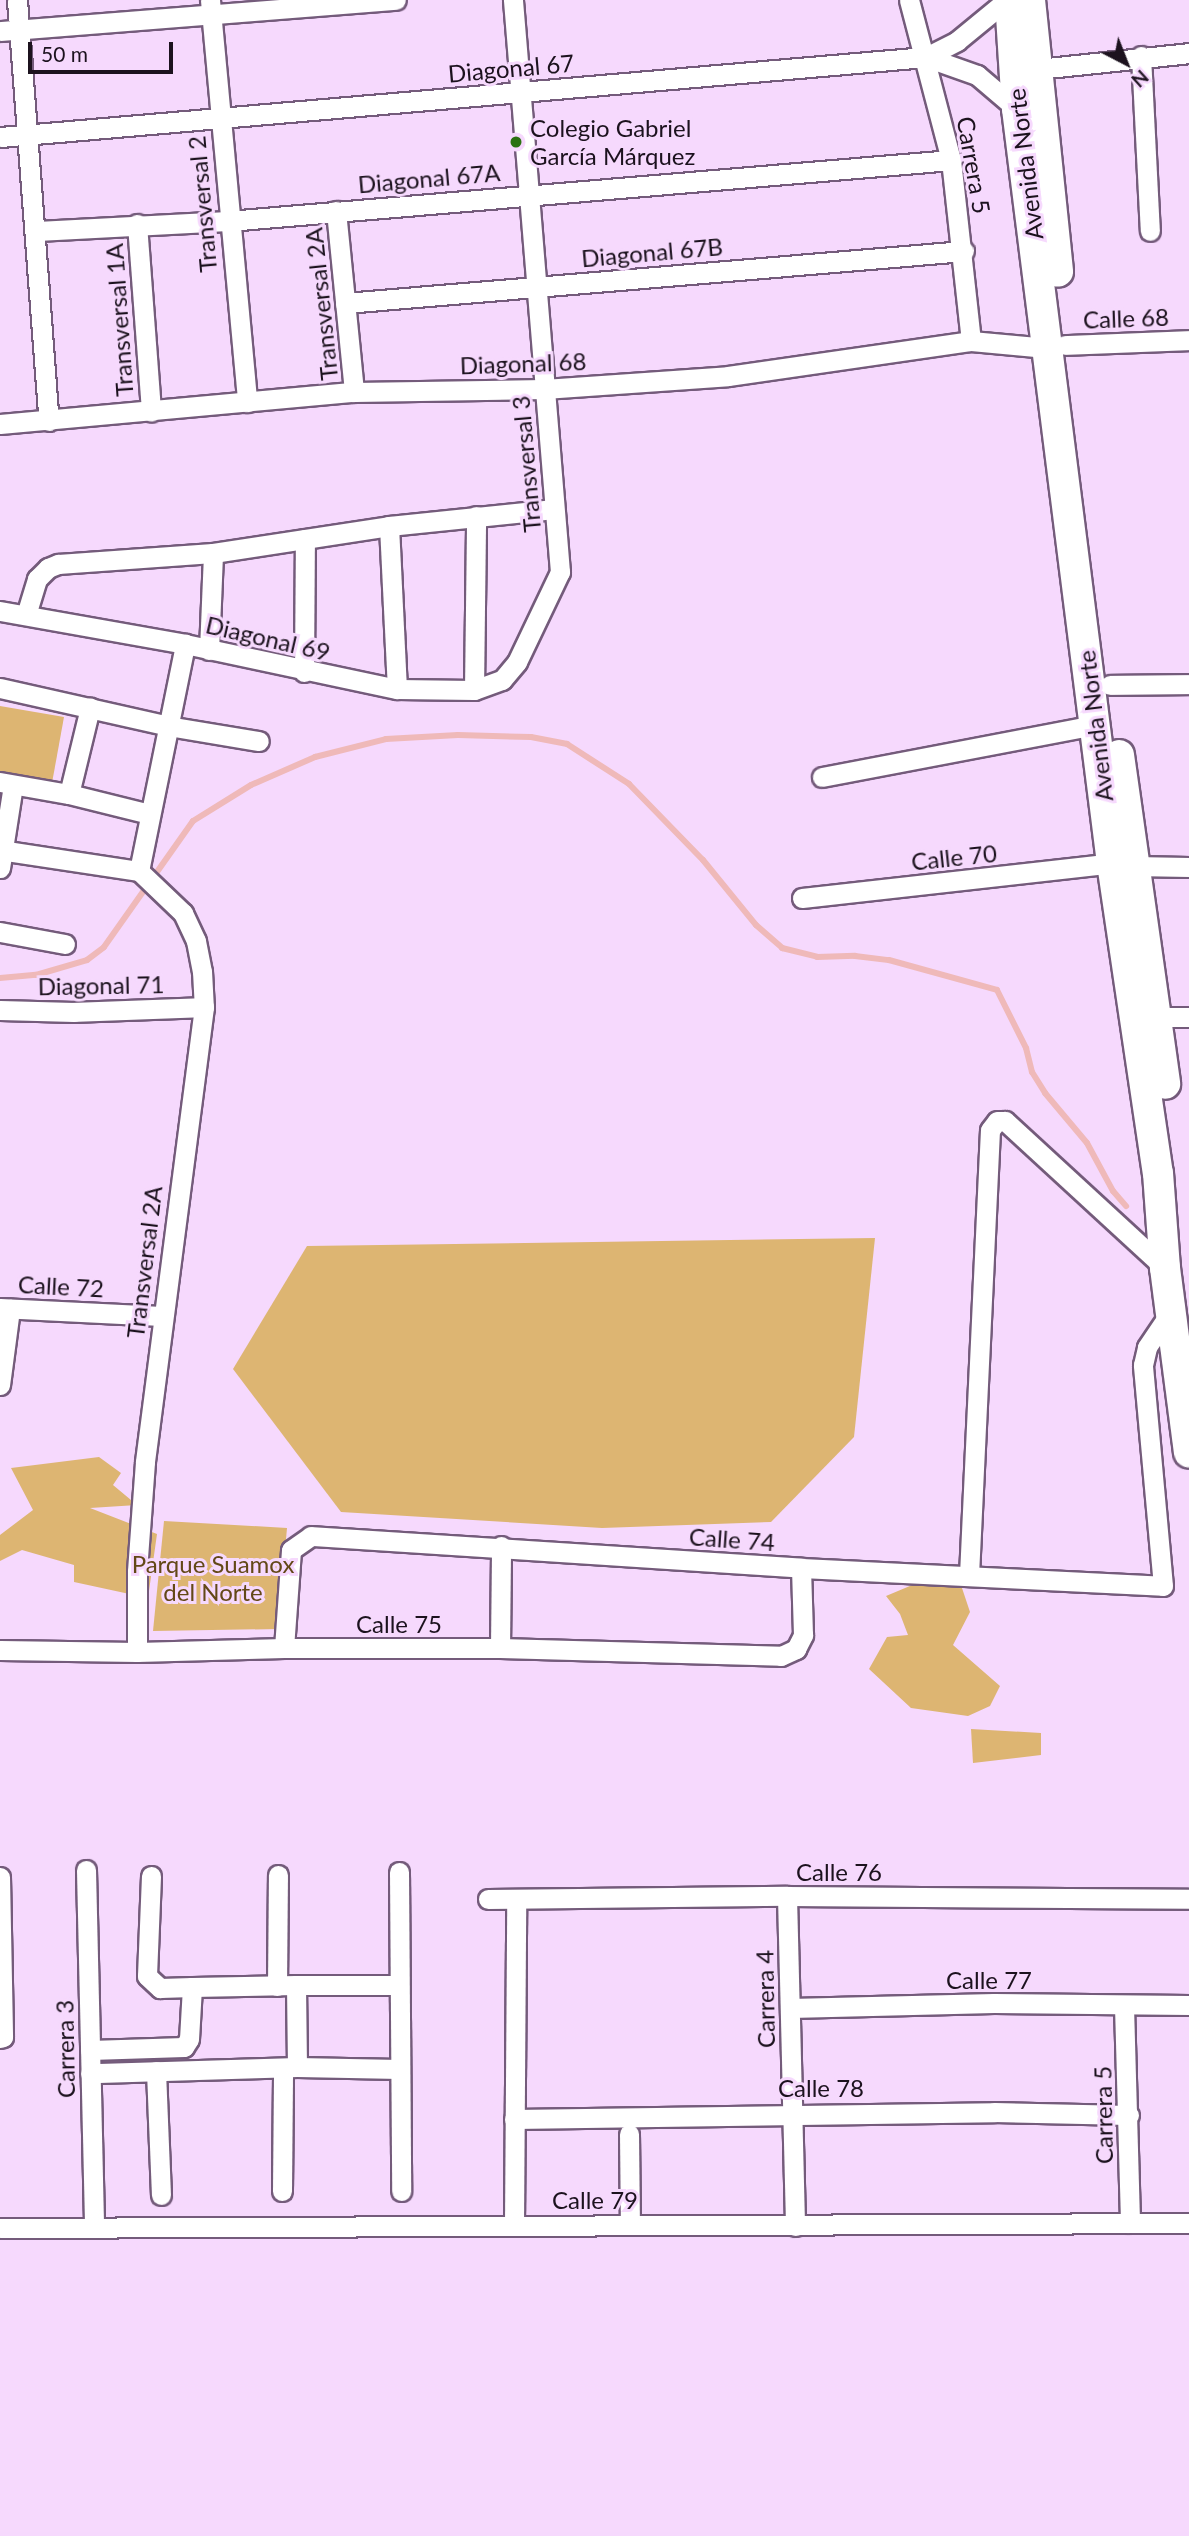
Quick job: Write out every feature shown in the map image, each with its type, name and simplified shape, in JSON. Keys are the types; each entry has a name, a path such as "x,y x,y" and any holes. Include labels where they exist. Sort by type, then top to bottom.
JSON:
{"main road":[{"name":"Avenida Norte","path":"1009,0 1017,109 1110,685 1123,865 1158,1173 1165,1268 1180,1306"},
{"name":"Avenida Norte","path":"1030,0 1038,69 1056,347 1095,725 1157,1017 1189,1452"}],"street":[{"path":"17,0 10,30 29,135 50,421"},
{"path":"10,30 210,6 294,10 396,0"},
{"name":"Transversal 3","path":"513,0 561,572 517,662"},
{"name":"Carrera 5","path":"909,0 951,160 964,251 971,341"},
{"name":"Diagonal 67","path":"0,137 926,57 967,34 1009,0"},
{"name":"Transversal 2","path":"210,6 247,402"},
{"path":"1038,69 1189,53"},
{"path":"1141,56 1150,231"},
{"path":"926,57 977,75 1017,109"},
{"name":"Diagonal 67A","path":"37,231 228,221 951,160"},
{"name":"Transversal 2A","path":"336,211 354,392"},
{"name":"Transversal 1A","path":"137,224 150,411"},
{"name":"Diagonal 67B","path":"345,303 964,251"},
{"name":"Calle 68","path":"1056,347 1189,340"},
{"name":"Diagonal 68","path":"0,424 354,392 544,388 728,376 971,341 1056,347"},
{"path":"26,615 37,579 47,568 58,564 213,553 389,526 554,509"},
{"path":"474,690 476,516"},
{"path":"389,526 397,689"},
{"path":"304,672 305,539"},
{"path":"209,650 213,553"},
{"name":"Diagonal 69","path":"0,611 185,644 304,672 397,689 474,690 502,680 517,662"},
{"path":"150,814 69,794 7,783 1,856 139,871 185,644"},
{"path":"1110,685 1189,684"},
{"path":"0,688 169,726 259,741"},
{"path":"69,794 90,708"},
{"path":"822,777 1095,725"},
{"name":"Calle 70","path":"802,898 1123,865 1189,867"},
{"name":"Transversal 2A","path":"137,1652 141,1510 162,1316 204,1007 196,941 183,913 139,871"},
{"path":"0,932 65,944"},
{"name":"Diagonal 71","path":"0,1010 74,1012 204,1007"},
{"path":"1157,1017 1189,1017"},
{"path":"969,1575 989,1130 998,1121 1005,1121 1165,1268"},
{"name":"Calle 74","path":"284,1648 291,1550 299,1541 311,1536 501,1546 801,1568 1163,1586 1143,1365 1146,1347 1180,1306"},
{"path":"0,1385 5,1308"},
{"name":"Calle 72","path":"5,1308 162,1316"},
{"path":"500,1648 501,1546"},
{"name":"Calle 75","path":"0,1650 137,1652 284,1648 500,1648 781,1657 796,1649 803,1635 801,1568"},
{"name":"Carrera 3","path":"86,1870 94,2228"},
{"path":"399,1872 401,2191"},
{"path":"278,1875 290,2068 282,2191"},
{"path":"151,1876 148,1976 160,1988 400,1985"},
{"path":"0,1877 3,2037 0,2038"},
{"name":"Calle 76","path":"488,1899 787,1896 1189,1899"},
{"name":"Carrera 4","path":"787,1896 795,2226"},
{"path":"513,2224 516,1900"},
{"path":"90,2050 184,2047 189,2039 192,1987"},
{"name":"Calle 77","path":"790,2008 994,2003 1189,2006"},
{"name":"Carrera 5","path":"1124,2006 1130,2223"},
{"path":"90,2073 290,2068 400,2069"},
{"path":"156,2071 161,2195"},
{"name":"Calle 78","path":"514,2119 792,2113 995,2112 1129,2115"},
{"path":"629,2134 629,2225"},
{"name":"Calle 79","path":"0,2228 1189,2222"}],"green space":[{"path":"0,706 64,717 52,783 0,774"},
{"path":"875,1238 854,1437 771,1522 602,1528 341,1512 233,1369 307,1246"},
{"path":"99,1457 121,1473 113,1485 137,1505 90,1508 157,1534 148,1598 74,1582 74,1565 22,1550 0,1561 0,1535 33,1510 11,1468"},
{"name":"Parque Suamox del Norte","path":"164,1521 287,1528 278,1629 153,1631"},
{"path":"958,1576 970,1612 953,1645 1000,1686 990,1706 968,1716 911,1708 869,1669 887,1637 908,1635 900,1614 886,1596 929,1578"},
{"path":"971,1729 1041,1733 1041,1755 973,1763"}],"waterway":[{"path":"0,978 36,975 87,960 104,947 193,821 251,785 315,757 386,739 458,735 531,737 567,744 629,784 703,860 756,925 782,948 817,957 855,956 889,960 997,990 1026,1048 1032,1072 1045,1093 1087,1143 1113,1191 1126,1206"}],"place":[{"name":"Colegio Gabriel García Márquez","path":"516,142"}]}
